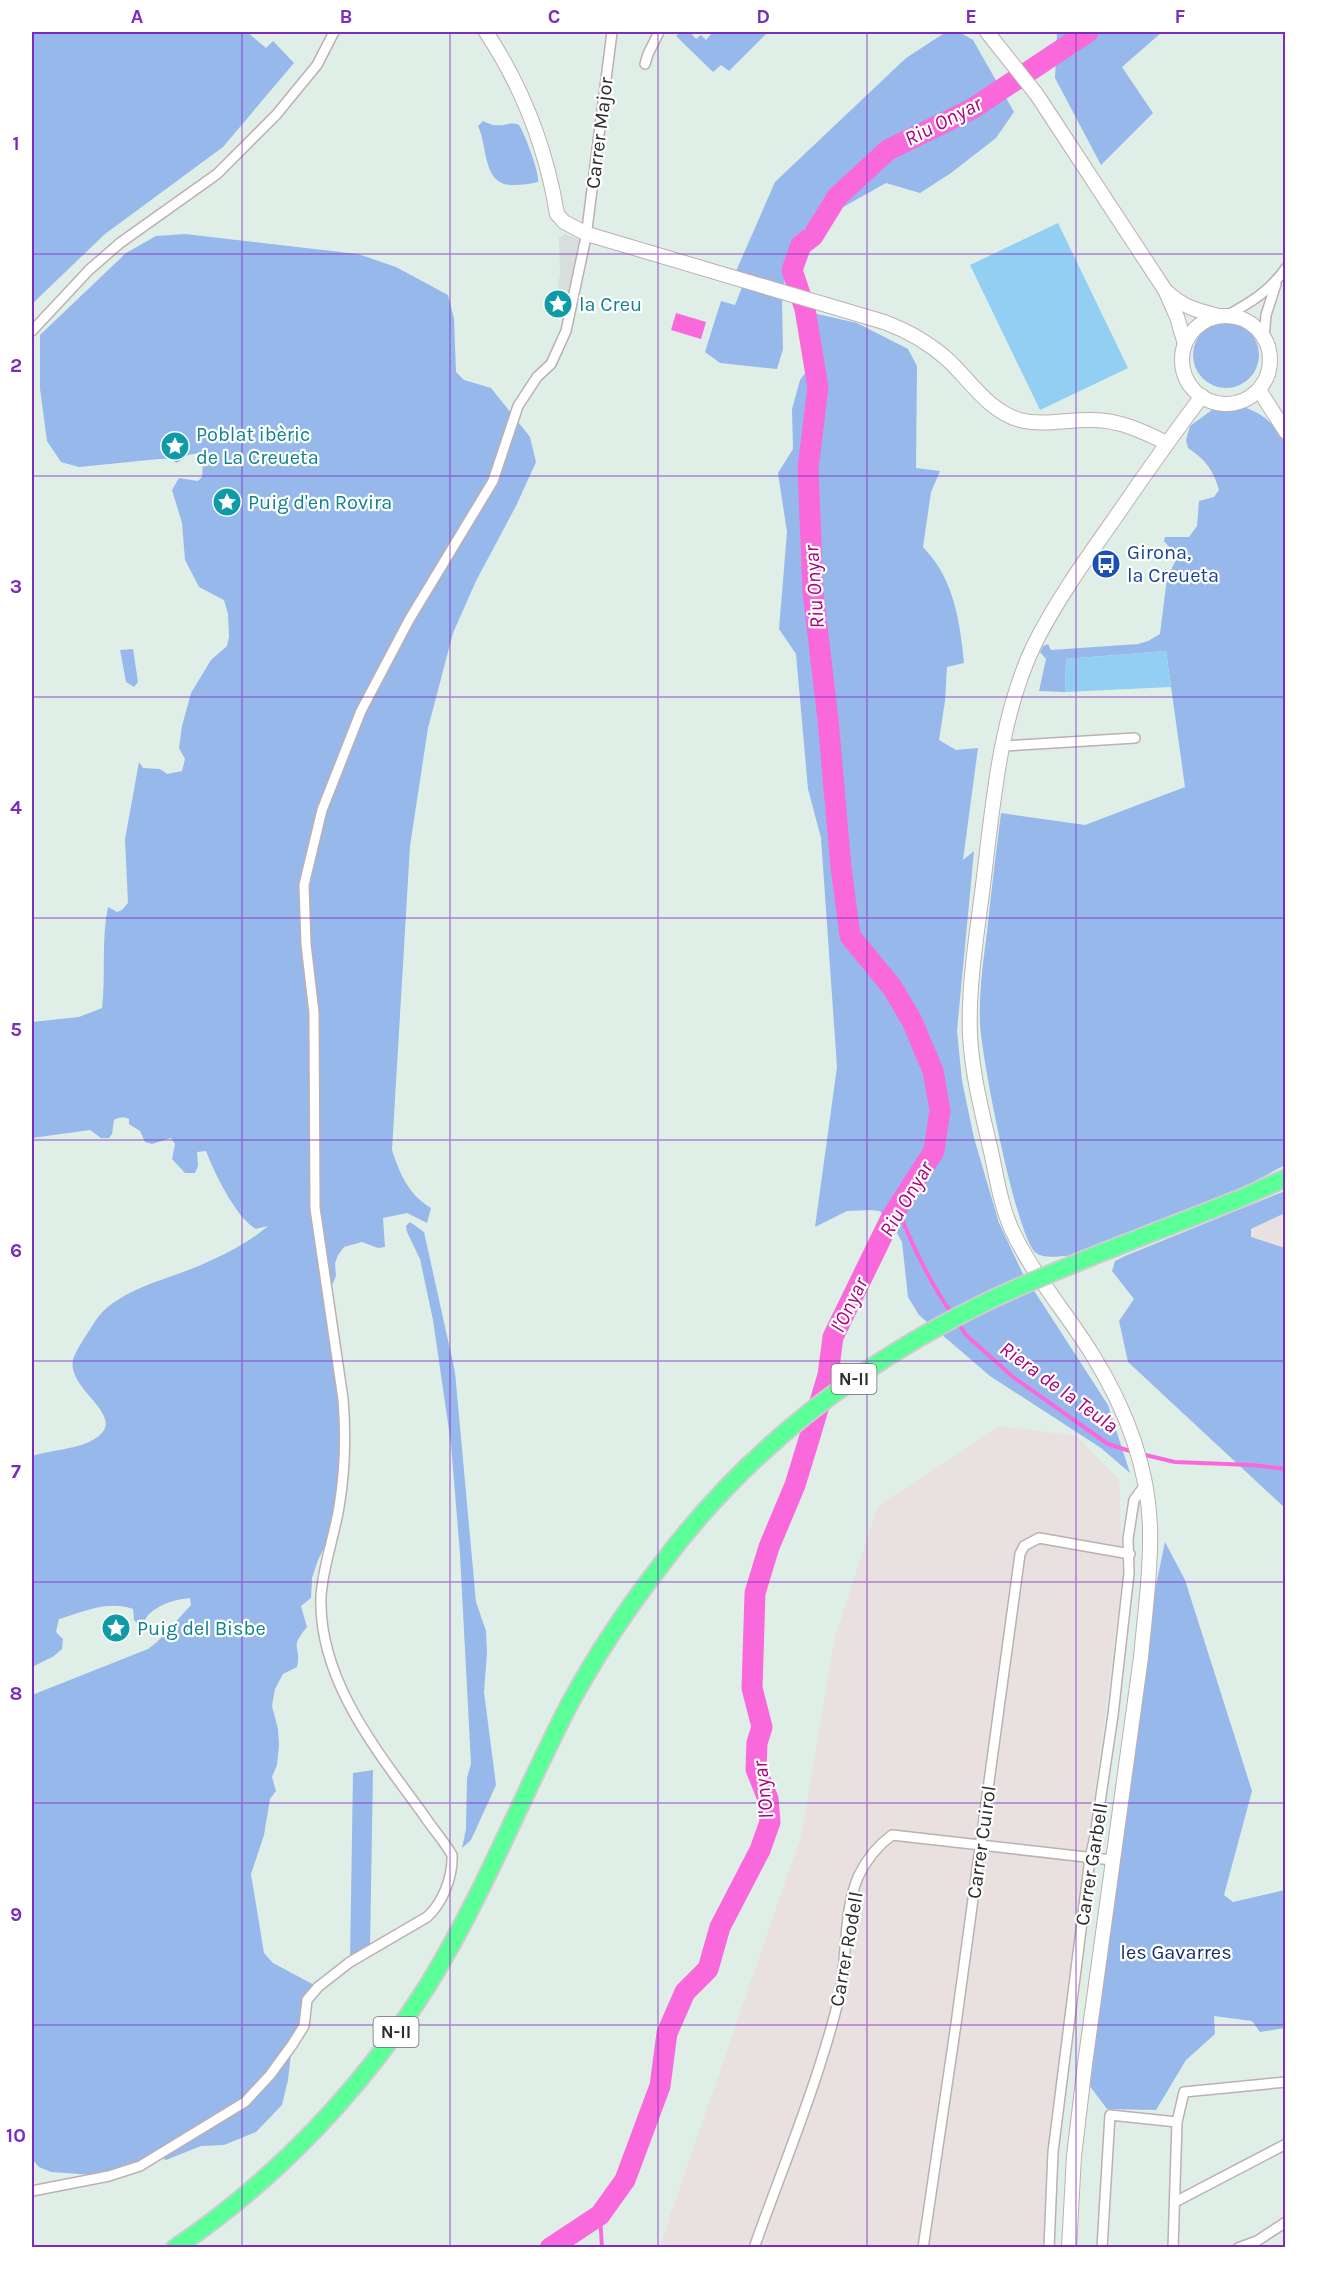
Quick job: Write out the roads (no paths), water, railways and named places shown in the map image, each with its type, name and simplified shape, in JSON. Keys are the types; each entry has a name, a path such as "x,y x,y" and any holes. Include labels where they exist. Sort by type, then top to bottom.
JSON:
{"highway":[{"name":"N-II","path":"175,2247 255,2188 284,2161 343,2098 396,2031 428,1984 454,1938 575,1696 612,1630 698,1518 746,1467 775,1440 837,1390 909,1343 954,1318 1093,1256 1239,1199 1286,1178"}],"main road":[{"path":"486,32 520,89 529,109 544,150 559,219 587,234 884,322 915,334 947,359 983,398 1003,412 1020,420 1044,423 1094,419 1137,428 1167,443"},
{"path":"987,32 1017,67 1065,136 1165,290 1177,317 1185,344 1183,358 1185,373 1191,386 1202,396 1215,402 1228,404 1248,398 1258,390 1266,378 1270,365 1269,350 1264,337 1248,321 1191,309 1177,301 1165,290"},
{"path":"1185,344 1198,326 1222,316"},
{"path":"1258,390 1286,432"},
{"path":"1069,2247 1074,2156 1141,1657 1149,1577 1150,1527 1145,1485 1131,1431 1114,1390 1029,1261 1012,1229 1004,1207 974,1070 970,1034 973,986 996,783 1022,674 1044,627 1095,546 1202,396"}],"street":[{"path":"32,331 89,270 120,243 217,174 276,115 317,65 334,32"},
{"name":"Carrer Major","path":"32,2191 110,2176 140,2166 245,2102 270,2075 304,2026 307,2000 350,1962 435,1910 453,1863 452,1855 366,1736 327,1653 322,1623 322,1582 339,1507 345,1463 345,1429 343,1399 315,1208 314,1014 306,944 304,885 322,810 361,711 410,620 493,481 518,406 537,377 551,364 566,331 587,234 612,32"},
{"path":"645,64 659,32"},
{"path":"1222,316 1251,302 1279,278 1286,268"},
{"path":"1264,337 1266,315 1279,278"},
{"path":"1004,746 1135,738"},
{"name":"Carrer Garbell","path":"1049,2247 1053,2152 1090,1858 1113,1715 1130,1554 1128,1539 1134,1500 1145,1485"},
{"name":"Carrer Cuirol","path":"923,2247 1020,1554 1031,1540 1039,1538 1130,1554"},
{"name":"Carrer Rodell","path":"754,2247 829,2037 839,1998 852,1896 859,1875 876,1846 892,1835 1112,1860"},
{"path":"1173,2247 1177,2122 1184,2092 1286,2082"},
{"path":"1101,2247 1110,2115 1177,2122"},
{"path":"1175,2202 1286,2144"},
{"path":"1238,2247 1257,2241 1286,2222"}],"waterway":[{"name":"Riu Onyar","path":"550,2248 600,2215 625,2180 660,2086 667,2033 685,1992 708,1969 720,1927 760,1850 770,1822 768,1799 756,1769 757,1743 762,1727 752,1688 755,1593 769,1547 795,1485 810,1436 828,1375 833,1337 891,1218 934,1151 940,1110 933,1071 912,1021 892,987 850,936 813,592 808,468 818,387 805,309 792,270 801,245 813,236 837,197 888,150 972,109 1088,32"},
{"name":"Riera de la Teula","path":"897,1207 921,1262 952,1314"},
{"name":"Riera de la Teula","path":"958,1323 966,1335 1013,1377 1108,1444 1133,1452"},
{"name":"Riera de la Teula","path":"1141,1454 1175,1462 1252,1465 1286,1469"},
{"path":"600,2215 602,2248"}],"place":[{"name":"la Creu","path":"558,304"},
{"name":"Poblat ibèric de La Creueta","path":"175,446"},
{"name":"Puig d'en Rovira","path":"227,502"},
{"name":"Girona, la Creueta","path":"1106,564"},
{"name":"Puig del Bisbe","path":"116,1628"}],"water label":[{"name":"l'Onyar","path":"849,1305"},
{"name":"l'Onyar","path":"763,1790"}],"park label":[{"name":"les Gavarres","path":"1176,1952"}]}
